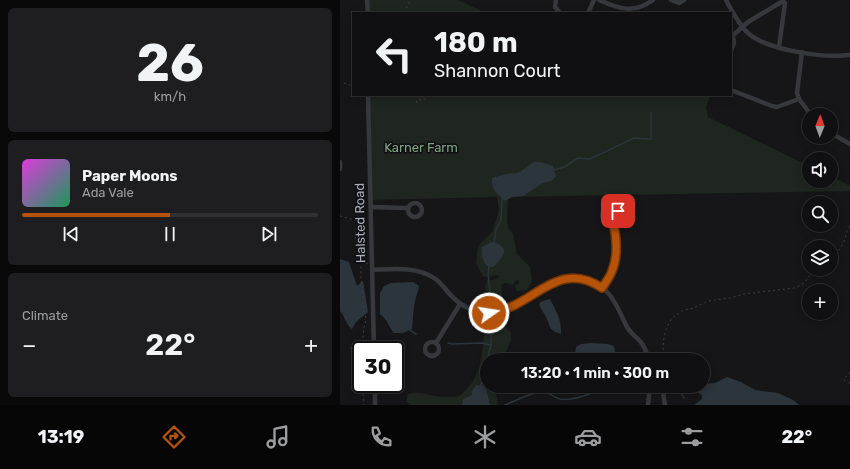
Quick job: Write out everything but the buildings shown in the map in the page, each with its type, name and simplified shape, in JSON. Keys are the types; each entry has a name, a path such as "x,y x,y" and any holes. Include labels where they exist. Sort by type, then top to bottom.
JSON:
{"street":[{"path":"367,0 368,12"},
{"path":"556,0 555,7 559,12"},
{"path":"588,12 594,0"},
{"path":"600,0 615,8 639,10 653,0"},
{"path":"671,0 679,3 684,0"},
{"path":"726,0 735,17 749,34 754,37 779,47 802,52 826,56 850,55"},
{"path":"732,48 734,43 732,36 757,16 779,2 783,2 785,3 779,47"},
{"path":"802,52 797,93 806,108"},
{"path":"732,90 777,107 800,99"},
{"name":"Halsted Road","path":"368,96 374,341"},
{"path":"838,137 850,144"},
{"path":"340,162 340,169"},
{"path":"371,206 407,208"},
{"path":"602,288 611,274 615,261 615,231 613,223"},
{"path":"372,270 405,269 430,275 439,282 460,304 482,312 497,312 513,307 558,281 569,278 586,280 607,292 616,303 626,326 643,345 646,353"},
{"path":"436,343 460,304"},
{"path":"375,393 375,405"},
{"path":"648,405 649,393"},
{"path":"663,393 665,405"}],"path":[{"path":"406,12 407,5 411,0"},
{"path":"344,83 352,86"},
{"path":"416,103 418,100 425,99"},
{"path":"340,216 358,221 355,235 361,261 366,321 363,341"},
{"path":"838,252 845,240 846,232 850,226"},
{"path":"361,261 372,264"},
{"path":"664,353 663,342 670,320 674,316 679,315 683,310 694,308 708,301 730,298 744,294 794,288 803,284 809,276"},
{"path":"850,372 844,378 845,381 850,383"},
{"path":"363,393 364,405"}],"green space":[{"path":"367,0 458,0 484,12 367,12"},
{"name":"Karner Farm","path":"368,96 710,96 706,108 708,117 802,163 802,188 838,188 838,180 850,186 850,191 501,197 505,201 508,200 507,222 509,229 513,234 517,254 530,267 532,279 527,290 517,291 515,286 519,283 519,280 515,281 513,285 505,283 502,284 501,289 503,300 495,306 488,307 485,286 487,280 493,280 500,277 498,275 483,276 476,263 478,246 492,232 497,218 499,210 497,197 370,200"},
{"path":"488,321 499,322 506,327 511,333 511,341 505,353 482,353"},
{"path":"480,365 480,386 476,385 472,391 472,395 463,399 462,405 410,405 406,401 408,394 412,393 439,397 455,397 466,390 477,373"},
{"path":"487,393 496,393 498,402 497,405 490,405"}],"shaded area":[{"path":"534,162 541,162 553,166 556,176 551,181 543,183 523,196 512,197 505,201 499,196 492,186 492,178 506,174 518,173"},
{"path":"492,242 498,244 504,250 500,260 493,267 487,266 483,259 482,252 482,247"},
{"path":"340,259 349,262 357,286 363,281 368,312 356,322 352,329 340,311"},
{"path":"413,282 419,286 414,305 412,329 403,333 394,333 380,314 380,293 384,286 391,283"},
{"path":"550,299 561,325 561,334 550,328 539,305 540,302"},
{"path":"581,344 608,344 614,346 615,353 575,353 576,347"},
{"path":"727,377 741,382 755,390 778,393 793,400 799,405 694,405 702,399 702,396 699,393 710,393 710,383 715,383"},
{"path":"476,385 480,386 480,393 487,393 490,405 462,405 463,399 472,395 472,391"}],"waterway":[{"path":"554,170 564,167 578,158 592,158 634,138 651,139 651,112"},
{"path":"494,245 496,229 501,220 502,198"},
{"path":"489,266 488,276 491,307"},
{"path":"489,353 491,345 491,316"},
{"path":"408,329 416,334"},
{"path":"448,343 482,343 491,345"},
{"path":"505,405 536,393"},
{"path":"548,393 560,399 576,398 592,393"},
{"path":"681,393 684,398"}],"route":[{"path":"489,313 513,307 547,286 562,279 569,278 586,280 599,285 602,288 613,270 615,261 615,231 613,223 618,219 618,211"}]}
